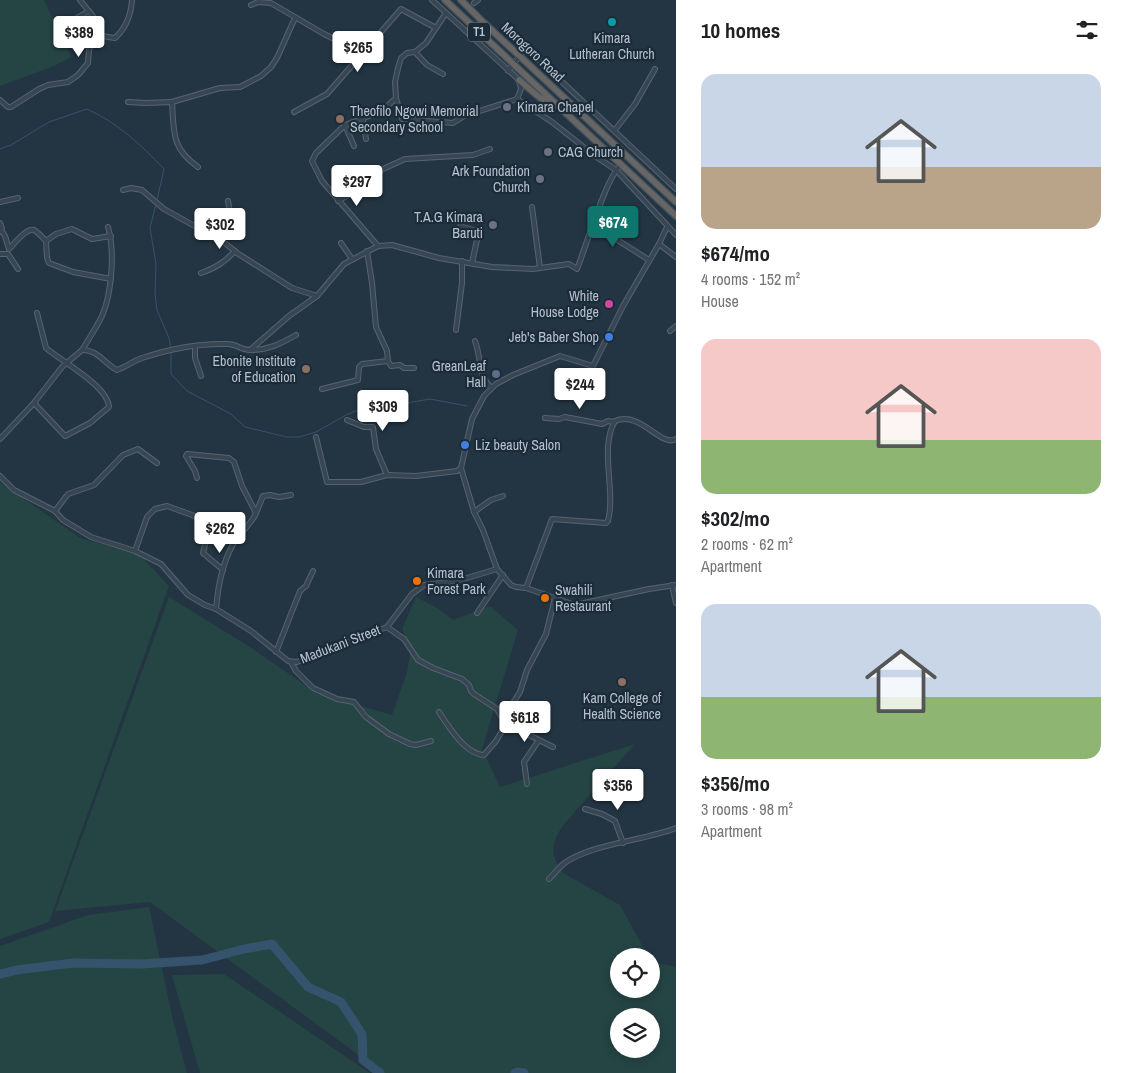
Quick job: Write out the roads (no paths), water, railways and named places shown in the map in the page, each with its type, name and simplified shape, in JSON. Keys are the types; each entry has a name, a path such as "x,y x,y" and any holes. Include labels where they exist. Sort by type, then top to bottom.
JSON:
{"highway":[{"name":"Morogoro Road","path":"444,0 676,216"},
{"name":"Morogoro Road","path":"461,0 676,202"},
{"path":"519,80 539,98 564,111"}],"street":[{"path":"0,100 8,107 11,107 48,85 68,82 88,63 89,50 95,35 100,32 100,28 96,18 80,0"},
{"path":"95,35 115,38 129,20 132,0"},
{"path":"432,0 519,80 521,89 517,99"},
{"path":"251,5 265,2 271,3 295,18 363,53"},
{"path":"294,112 327,94 401,9 436,28"},
{"path":"68,23 90,11"},
{"path":"446,13 426,43 415,52 407,53 402,58 395,82 396,98 402,119 453,123 464,116 517,99"},
{"path":"128,102 146,104 172,102 220,88 240,86 261,76 278,58 295,18"},
{"path":"508,71 526,48 676,189"},
{"path":"415,52 427,65 443,74"},
{"path":"615,130 635,104 655,69"},
{"path":"378,246 322,181 312,161 316,154 344,125 382,111 396,98"},
{"path":"517,99 616,170 676,235"},
{"path":"172,102 178,148 187,159 198,167"},
{"path":"363,118 366,139"},
{"path":"344,125 354,146"},
{"path":"338,201 360,188 383,169 405,159 468,155 490,149"},
{"path":"250,350 289,316 318,296 344,264 378,246 392,244 439,258 502,268 540,268 569,264 577,269 597,212 616,170 621,165"},
{"path":"122,190 131,188 142,190 164,209 226,242 235,251 292,288 318,296"},
{"path":"0,202 18,198"},
{"path":"214,236 230,212 228,201"},
{"path":"532,207 540,268"},
{"path":"597,212 619,241 649,260"},
{"path":"0,223 9,249 8,254 18,269"},
{"path":"460,226 476,230 478,235 472,263"},
{"path":"0,439 34,403 62,367 82,350 103,314 111,279 111,236 108,227"},
{"path":"667,227 613,325 593,366 560,356 507,378 492,388 484,396 472,419 461,468 474,512 483,530 497,569 511,585 526,588 570,604 579,605 674,585 676,603"},
{"path":"46,241 56,234 72,230 92,239 111,236"},
{"path":"9,249 27,232 36,231 46,241 47,258 50,263 73,272 111,279"},
{"path":"341,243 352,259"},
{"path":"659,244 676,258"},
{"path":"201,273 216,268 235,251"},
{"path":"367,251 376,327 387,351 388,361 391,366 400,365 404,368 414,368"},
{"path":"0,254 8,254"},
{"path":"456,330 462,283 462,261"},
{"path":"34,403 64,436 90,422 107,409 108,403 103,392 68,363 46,348 37,313"},
{"path":"670,331 676,326"},
{"path":"82,350 85,349 97,355 118,370 142,358 171,350 195,346 231,344 244,350 263,350 274,347 296,335"},
{"path":"475,341 480,359 482,378 492,388"},
{"path":"195,346 195,358 201,376"},
{"path":"322,389 358,380 359,367 362,364 388,361"},
{"path":"544,418 559,419 565,417 602,424 622,419 649,427 666,440 676,439"},
{"path":"347,420 364,427 373,427 376,449 387,476"},
{"path":"526,588 552,519 606,523 608,521 611,500 608,458 611,430 614,422"},
{"path":"316,437 327,482 361,482 387,476 436,474 461,468"},
{"path":"55,511 68,494 94,485 117,460 129,451 138,449 157,463"},
{"path":"197,478 186,456 187,454 229,458 234,462 242,486 256,513"},
{"name":"Madukani Street","path":"0,476 14,490 55,511 64,520 91,537 134,551 161,564 188,595 251,630 276,652 291,662 297,662 387,627 412,594 424,585 457,581 497,569"},
{"path":"216,609 223,570 233,545 256,513 263,496 279,497 291,495"},
{"path":"474,512 491,500 503,496"},
{"path":"134,551 147,517 155,509 166,506 204,521 208,531 203,552 223,570"},
{"path":"276,652 300,591 306,586 313,571"},
{"path":"477,613 503,575"},
{"path":"439,712 448,726 472,752 484,755 496,741 505,723 508,711 520,692 527,670 546,634 555,598"},
{"path":"387,627 404,639 415,657 422,664 467,682 474,694 497,709 505,723 553,747"},
{"path":"291,662 301,677 313,688 338,699 354,702 366,717 390,734 410,744 416,745 430,741"},
{"path":"527,784 524,762 539,740"},
{"path":"585,809 602,814 615,821 623,843"},
{"path":"550,879 561,866 576,857 608,846 676,828"}],"waterway":[{"path":"476,11 520,52"},
{"path":"523,55 537,68"},
{"path":"0,149 11,145 49,122 87,109 109,121 128,135 164,169 157,200"},
{"path":"156,204 150,228 156,264 155,295 157,310 169,338 171,349"},
{"path":"171,353 171,374 187,391 231,414 245,427 287,437 299,437 316,432 346,415 380,401 390,399 401,404 430,399 467,406"},
{"path":"0,974 73,963 142,964 202,960 272,944 308,987 341,1002 362,1034 363,1060 380,1073"},
{"path":"515,1073 524,1073"}],"place":[{"name":"Kimara Lutheran Church","path":"612,22"},
{"name":"Kimara Chapel","path":"507,107"},
{"name":"Theofilo Ngowi Memorial Secondary School","path":"340,119"},
{"name":"CAG Church","path":"548,152"},
{"name":"Ark Foundation Church","path":"540,179"},
{"name":"T.A.G Kimara Baruti","path":"493,225"},
{"name":"White House Lodge","path":"609,304"},
{"name":"Jeb's Baber Shop","path":"609,337"},
{"name":"Ebonite Institute of Education","path":"306,369"},
{"name":"GreanLeaf Hall","path":"496,374"},
{"name":"Liz beauty Salon","path":"465,445"},
{"name":"Kimara Forest Park","path":"417,581"},
{"name":"Swahili Restaurant","path":"545,598"},
{"name":"Kam College of Health Science","path":"622,682"}]}
